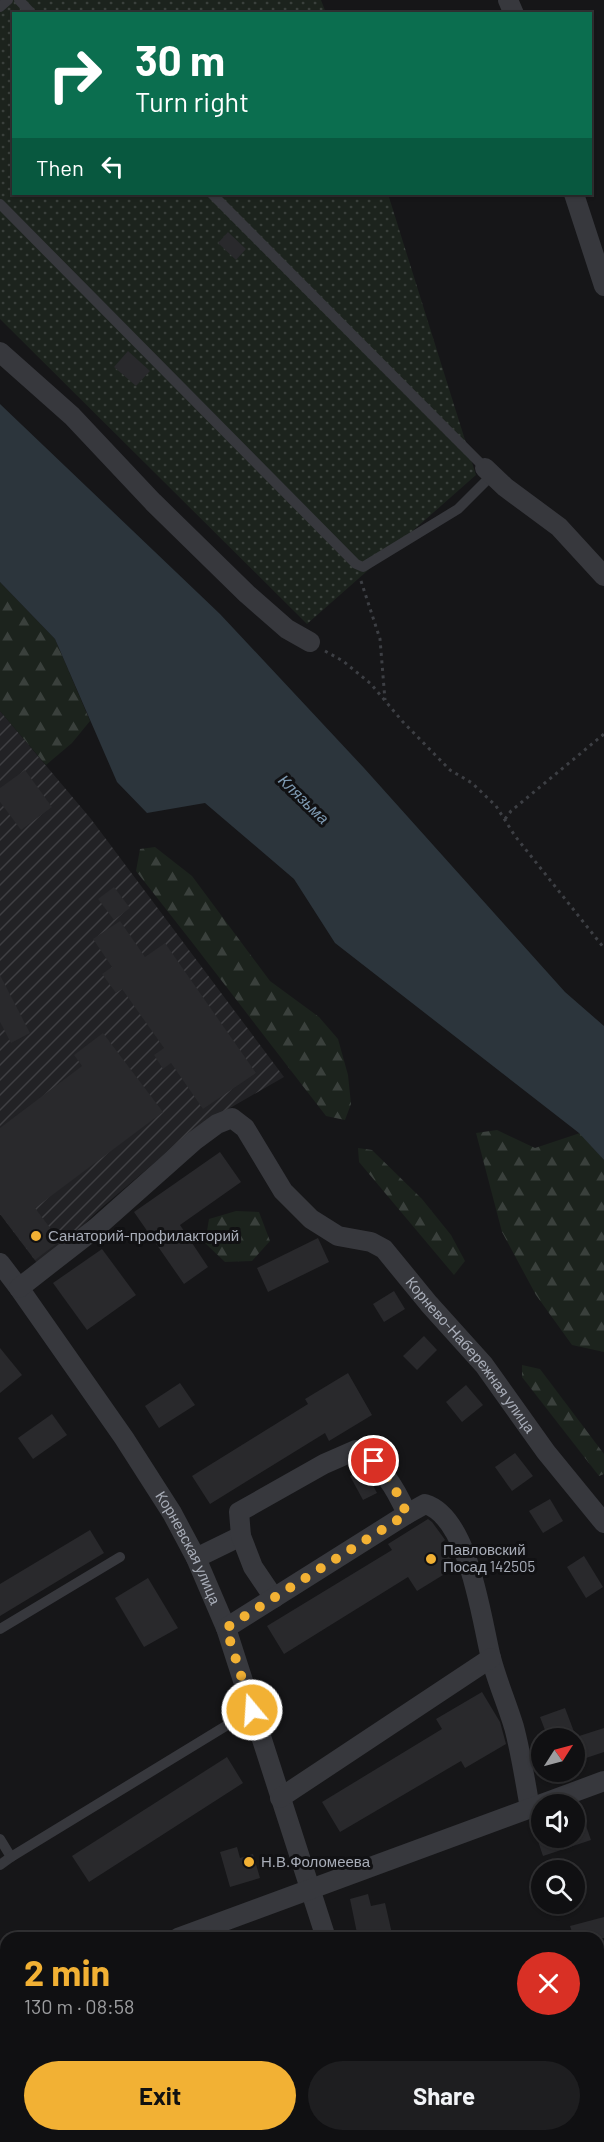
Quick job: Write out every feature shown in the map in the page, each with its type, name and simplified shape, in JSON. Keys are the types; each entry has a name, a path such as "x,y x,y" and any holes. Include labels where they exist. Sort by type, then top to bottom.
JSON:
{"street":[{"path":"573,195 604,286"},
{"path":"0,352 72,416 153,502 248,594 287,629 310,642"},
{"path":"489,471 559,527 604,576"},
{"name":"Корнево-Набережная улица","path":"19,1288 96,1228 194,1141 217,1124 232,1118 244,1128 283,1191 311,1219 338,1236 371,1242 384,1249 429,1304 484,1365 546,1452 604,1523"},
{"name":"Корневская улица","path":"0,1263 130,1447 172,1513 196,1558 226,1628 324,1932"},
{"path":"274,1598 253,1567 241,1536 240,1512 324,1464 356,1450 374,1461 393,1485 407,1514"},
{"path":"226,1628 407,1514 425,1504 436,1507 454,1531 473,1575 491,1658 514,1729 530,1808"},
{"path":"196,1558 241,1536"},
{"path":"280,1798 491,1658"},
{"path":"195,1932 530,1808 602,1786"}],"lane":[{"path":"0,7 8,0"},
{"path":"19,0 30,12"},
{"path":"0,204 356,564 363,567 459,509 489,471 213,195"},
{"path":"0,1629 120,1557"},
{"path":"0,1864 252,1710"},
{"path":"0,1839 11,1857"}],"path":[{"path":"363,574 361,581 380,639 385,700"},
{"path":"310,642 343,661 370,684 450,770 472,783 496,806 515,836 604,948"},
{"path":"505,819 511,811 604,734"}],"shaded area":[{"path":"0,711 91,819 284,1077 230,1108 160,1158 62,1245 37,1263 0,1214"}],"green space":[{"path":"0,0 321,0 326,12 12,12 12,195 388,195 476,475 307,624 0,319"},
{"path":"0,582 55,639 90,721 72,743 46,765 0,711"},
{"path":"155,847 192,876 270,981 319,1017 338,1039 348,1075 351,1104 345,1120 326,1116 136,871 140,849"},
{"path":"497,1130 535,1148 580,1133 604,1160 604,1352 572,1345 536,1295 502,1232 476,1133"},
{"path":"358,1148 372,1150 422,1199 451,1235 465,1261 454,1275 359,1162"},
{"path":"236,1211 259,1212 270,1241 252,1261 225,1262 205,1243 209,1219"},
{"path":"522,1365 540,1369 604,1454 604,1474 599,1476 522,1377"}],"water":[{"name":"Клязьма","path":"0,404 220,614 364,768 565,992 604,1026 604,1160 579,1133 335,943 294,879 205,803 147,813 117,782 55,639 0,582"}],"building":[{"path":"228,232 246,249 236,260 218,243"},
{"path":"128,351 150,371 136,386 114,367"},
{"path":"25,770 52,807 21,830 0,802 0,788"},
{"path":"114,887 130,908 114,920 98,899"},
{"path":"120,921 145,957 165,943 256,1073 203,1109 171,1063 163,1069 154,1055 164,1048 122,989 116,993 102,974 112,967 93,939"},
{"path":"0,975 30,1033 11,1043 0,1022"},
{"path":"103,1033 163,1112 35,1208 60,1241 35,1260 0,1214 0,1128 82,1066 74,1055"},
{"path":"220,1152 241,1182 180,1225 208,1267 184,1284 134,1212"},
{"path":"318,1238 329,1262 268,1292 257,1268"},
{"path":"102,1249 136,1295 87,1330 53,1283"},
{"path":"394,1291 405,1309 384,1322 373,1304"},
{"path":"424,1336 437,1350 417,1370 403,1356"},
{"path":"0,1348 22,1375 0,1393"},
{"path":"348,1373 372,1415 329,1441 325,1433 210,1504 192,1476 308,1404 305,1399"},
{"path":"180,1383 195,1405 159,1428 145,1406"},
{"path":"466,1385 483,1405 462,1422 446,1402"},
{"path":"52,1414 67,1435 33,1459 18,1438"},
{"path":"515,1453 533,1476 512,1491 495,1467"},
{"path":"362,1470 367,1474 377,1493 363,1500 350,1476"},
{"path":"550,1499 563,1521 543,1533 529,1511"},
{"path":"428,1519 445,1540 441,1543 456,1567 417,1591 408,1577 284,1654 267,1626 392,1550 388,1544"},
{"path":"90,1530 104,1553 0,1616 0,1584"},
{"path":"584,1556 603,1587 586,1598 567,1567"},
{"path":"148,1578 178,1628 144,1647 115,1598"},
{"path":"482,1692 500,1722 506,1744 465,1768 461,1761 340,1832 322,1802 442,1729 436,1719"},
{"path":"565,1708 573,1728 544,1728 540,1717"},
{"path":"604,1728 604,1752 585,1758 585,1734"},
{"path":"227,1757 243,1783 89,1882 72,1856"},
{"path":"585,1823 591,1840 585,1842"},
{"path":"237,1847 240,1858 253,1854 260,1878 230,1887 220,1852"},
{"path":"540,1848 567,1848 543,1856"},
{"path":"368,1894 371,1906 385,1903 392,1932 357,1932 350,1899"},
{"path":"604,1917 604,1932 572,1932 570,1926"}],"place":[{"name":"Санаторий-профилакторий","path":"36,1236"},
{"name":"Павловский Посад 142505","path":"431,1559"},
{"name":"Н.В.Фоломеева","path":"249,1862"}],"route":[{"path":"252,1710 226,1628 407,1514 393,1485 374,1461"}]}
